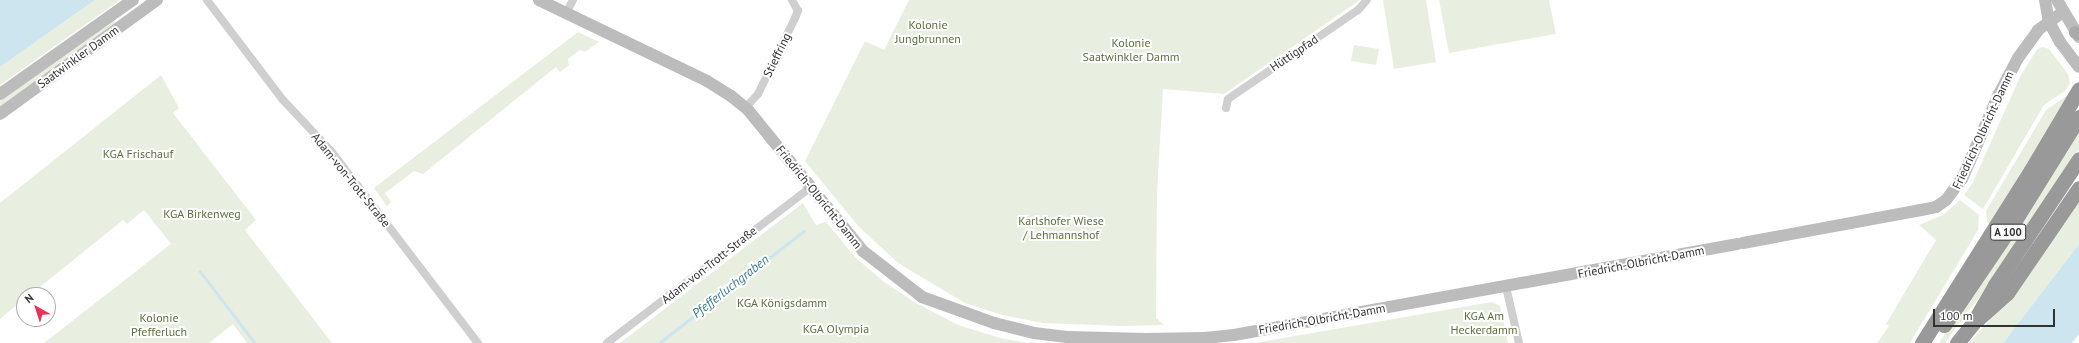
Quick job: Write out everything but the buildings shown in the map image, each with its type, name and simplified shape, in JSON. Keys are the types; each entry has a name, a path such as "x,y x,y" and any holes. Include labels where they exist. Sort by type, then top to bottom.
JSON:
{"highway":[{"path":"1922,343 2031,170 2079,89"},
{"name":"A 100","path":"1931,343 2012,225 2079,117"},
{"name":"A 100","path":"1957,343 1973,323 1995,285 2079,159"},
{"path":"1973,323 1994,308 2007,293 2079,188"}],"street":[{"name":"Saatwinkler Damm","path":"0,94 133,0"},
{"name":"Saatwinkler Damm","path":"0,114 157,0"},
{"name":"Adam-von-Trott-Straße","path":"208,0 283,100 331,152 478,343"},
{"name":"Friedrich-Olbricht-Damm","path":"539,0 707,82 746,108 863,251 922,296 994,323 1034,333 1069,337 1145,341 1234,335 1506,287 1936,207 1946,200 1962,179 2013,66 2038,30 2063,12"},
{"path":"566,13 573,0"},
{"name":"Stieffring","path":"746,108 758,94 798,11 792,0"},
{"name":"Hüttigpfad","path":"1226,108 1228,99 1358,10 1367,0"},
{"path":"2045,0 2049,22 2060,42 2079,67"},
{"path":"2057,0 2063,12 2078,34"},
{"name":"Adam-von-Trott-Straße","path":"607,343 811,187"},
{"path":"1506,287 1519,343"}],"green space":[{"path":"95,0 120,0 0,85 0,67"},
{"name":"Karlshofer Wiese / Lehmannshof","path":"909,0 1360,0 1224,94 1163,89 1157,193 1156,318 1164,325 1123,326 1042,323 1002,315 965,303 898,263 858,226 805,161 865,41 884,50"},
{"path":"1383,0 1426,0 1436,62 1394,69"},
{"path":"1439,0 1549,0 1556,34 1449,53"},
{"path":"113,19 116,24 0,108 0,101"},
{"path":"578,32 599,42 585,52 580,50 568,59 569,65 560,72 556,67 423,174 414,171 385,193 391,202 387,206 374,188"},
{"path":"1354,45 1379,49 1376,65 1351,61"},
{"path":"2043,47 2049,49 2068,74 2070,83 2066,90 2044,105 1983,209 1964,195 1972,184 2020,77 2037,49"},
{"path":"161,75 179,108 173,113 256,220 245,230 332,343 247,343 233,324 209,343 44,343 171,244 144,210 127,224 123,220 40,287 16,287 16,306 0,319 0,203"},
{"path":"2071,93 1990,224 1987,222 1986,211 2046,110"},
{"path":"2079,127 2079,149 2064,173 2001,268 1945,343 1939,343"},
{"path":"2079,196 2079,244 2003,343 1969,343 2010,298"},
{"path":"1960,200 1979,215 1978,230 1910,343 1877,343 1889,326 1886,324 1936,240 1919,225 1943,215"},
{"path":"803,203 816,225 826,222 856,258 884,282 916,303 958,325 1000,338 1028,343 620,343"},
{"name":"KGA Am Heckerdamm","path":"1492,302 1500,306 1508,343 1254,343"}],"water":[{"path":"0,0 95,0 0,67"},
{"path":"2079,244 2079,334 2072,343 2003,343"}],"waterway":[{"name":"Pfefferluchgraben","path":"659,343 804,231"},
{"path":"200,271 255,343"}],"park label":[{"name":"Kolonie Jungbrunnen","path":"928,32"},
{"name":"Kolonie Saatwinkler Damm","path":"1131,50"},
{"name":"KGA Frischauf","path":"138,154"},
{"name":"KGA Birkenweg","path":"202,214"},
{"name":"KGA Königsdamm","path":"782,303"},
{"name":"Kolonie Pfefferluch","path":"159,325"},
{"name":"KGA Olympia","path":"836,329"}]}
